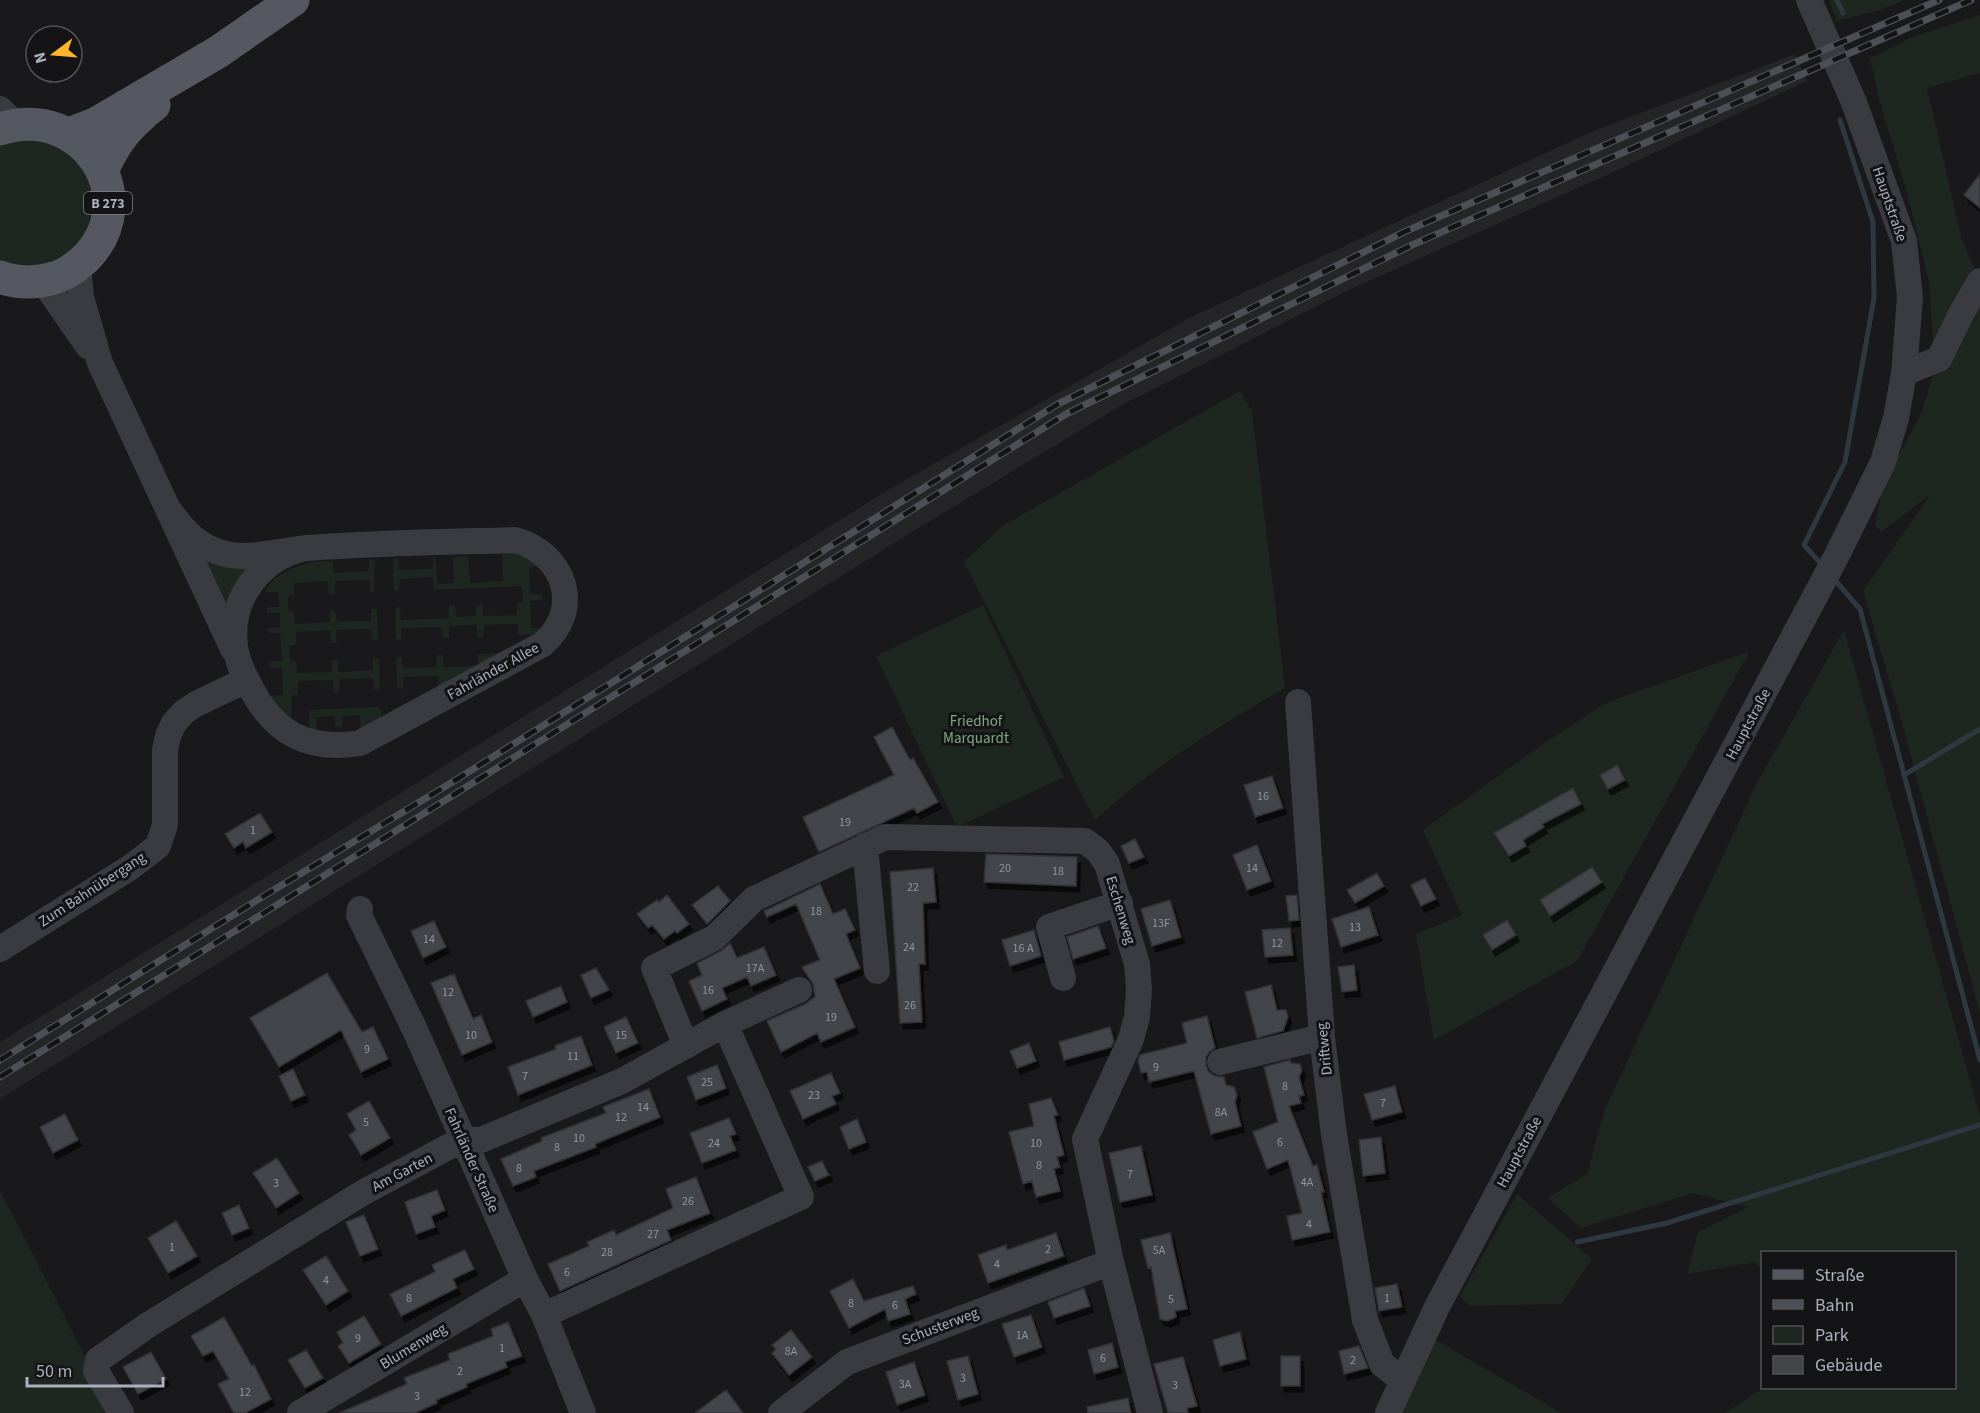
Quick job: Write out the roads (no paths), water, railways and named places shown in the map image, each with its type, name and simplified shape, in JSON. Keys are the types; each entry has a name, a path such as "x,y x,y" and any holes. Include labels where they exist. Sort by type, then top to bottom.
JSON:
{"main road":[{"name":"B 273","path":"69,134 97,123 218,52 293,0"},
{"name":"B 273","path":"102,171 113,146 135,120 218,52"},
{"name":"B 273","path":"0,277 22,282 43,281 62,276 78,266 93,251 103,233 108,212 108,191 102,171 89,150 69,134 43,124 5,121"}],"street":[{"name":"Hauptstraße","path":"1388,1413 1437,1307 1831,568 1883,462 1896,418 1904,373 1910,297 1904,241 1853,100 1809,0"},
{"name":"Fahrländer Allee","path":"78,266 81,297 100,363 246,680 265,712 287,732 321,745 345,746 360,743 543,644 556,629 561,618 565,600 562,581 549,558 528,543 515,540 306,548 245,555 226,554 195,541 169,510"},
{"name":"Fahrländer Allee","path":"43,281 100,363"},
{"path":"1904,373 1939,359 1980,281"},
{"name":"Fahrländer Allee","path":"246,680 237,657 234,636 236,616 243,596 254,579 269,564 287,554 306,548"},
{"name":"Zum Bahnübergang","path":"0,949 130,867 158,846 165,825 165,750 174,723 196,704 246,680"},
{"name":"Driftweg","path":"1298,702 1322,1037 1334,1135 1365,1320 1382,1364 1402,1380"},
{"name":"Eschenweg","path":"686,1046 654,968 714,938 754,899 865,846 885,837 1084,841 1098,850 1107,864 1120,903 1137,964 1139,989 1137,1017 1131,1039 1085,1139 1111,1262 1150,1413"},
{"path":"865,846 877,971"},
{"path":"1063,978 1049,927 1120,903"},
{"name":"Fahrländer Straße","path":"360,909 359,915 415,1030 543,1315 583,1413"},
{"name":"Am Garten","path":"121,1413 96,1371 99,1360 147,1325 364,1192 463,1139 481,1140 622,1081 725,1024 799,990"},
{"path":"543,1315 801,1197 725,1024"},
{"path":"1220,1062 1322,1037"},
{"name":"Schusterweg","path":"781,1413 847,1362 1111,1262"},
{"name":"Blumenweg","path":"300,1413 525,1279"}],"waterway":[{"path":"1837,0 1843,13"},
{"path":"1824,567 1804,545 1845,462 1874,298 1873,222 1840,120"},
{"path":"1834,579 1860,609 1980,1060"},
{"path":"1904,775 1980,729"},
{"path":"1577,1242 1667,1223 1980,1125"}],"railway":[{"path":"0,1060 446,786 1058,404 1404,232 1939,0"},
{"path":"0,1077 1066,414 1412,245 1971,0"}],"park label":[{"name":"Friedhof Marquardt","path":"976,730"}]}
